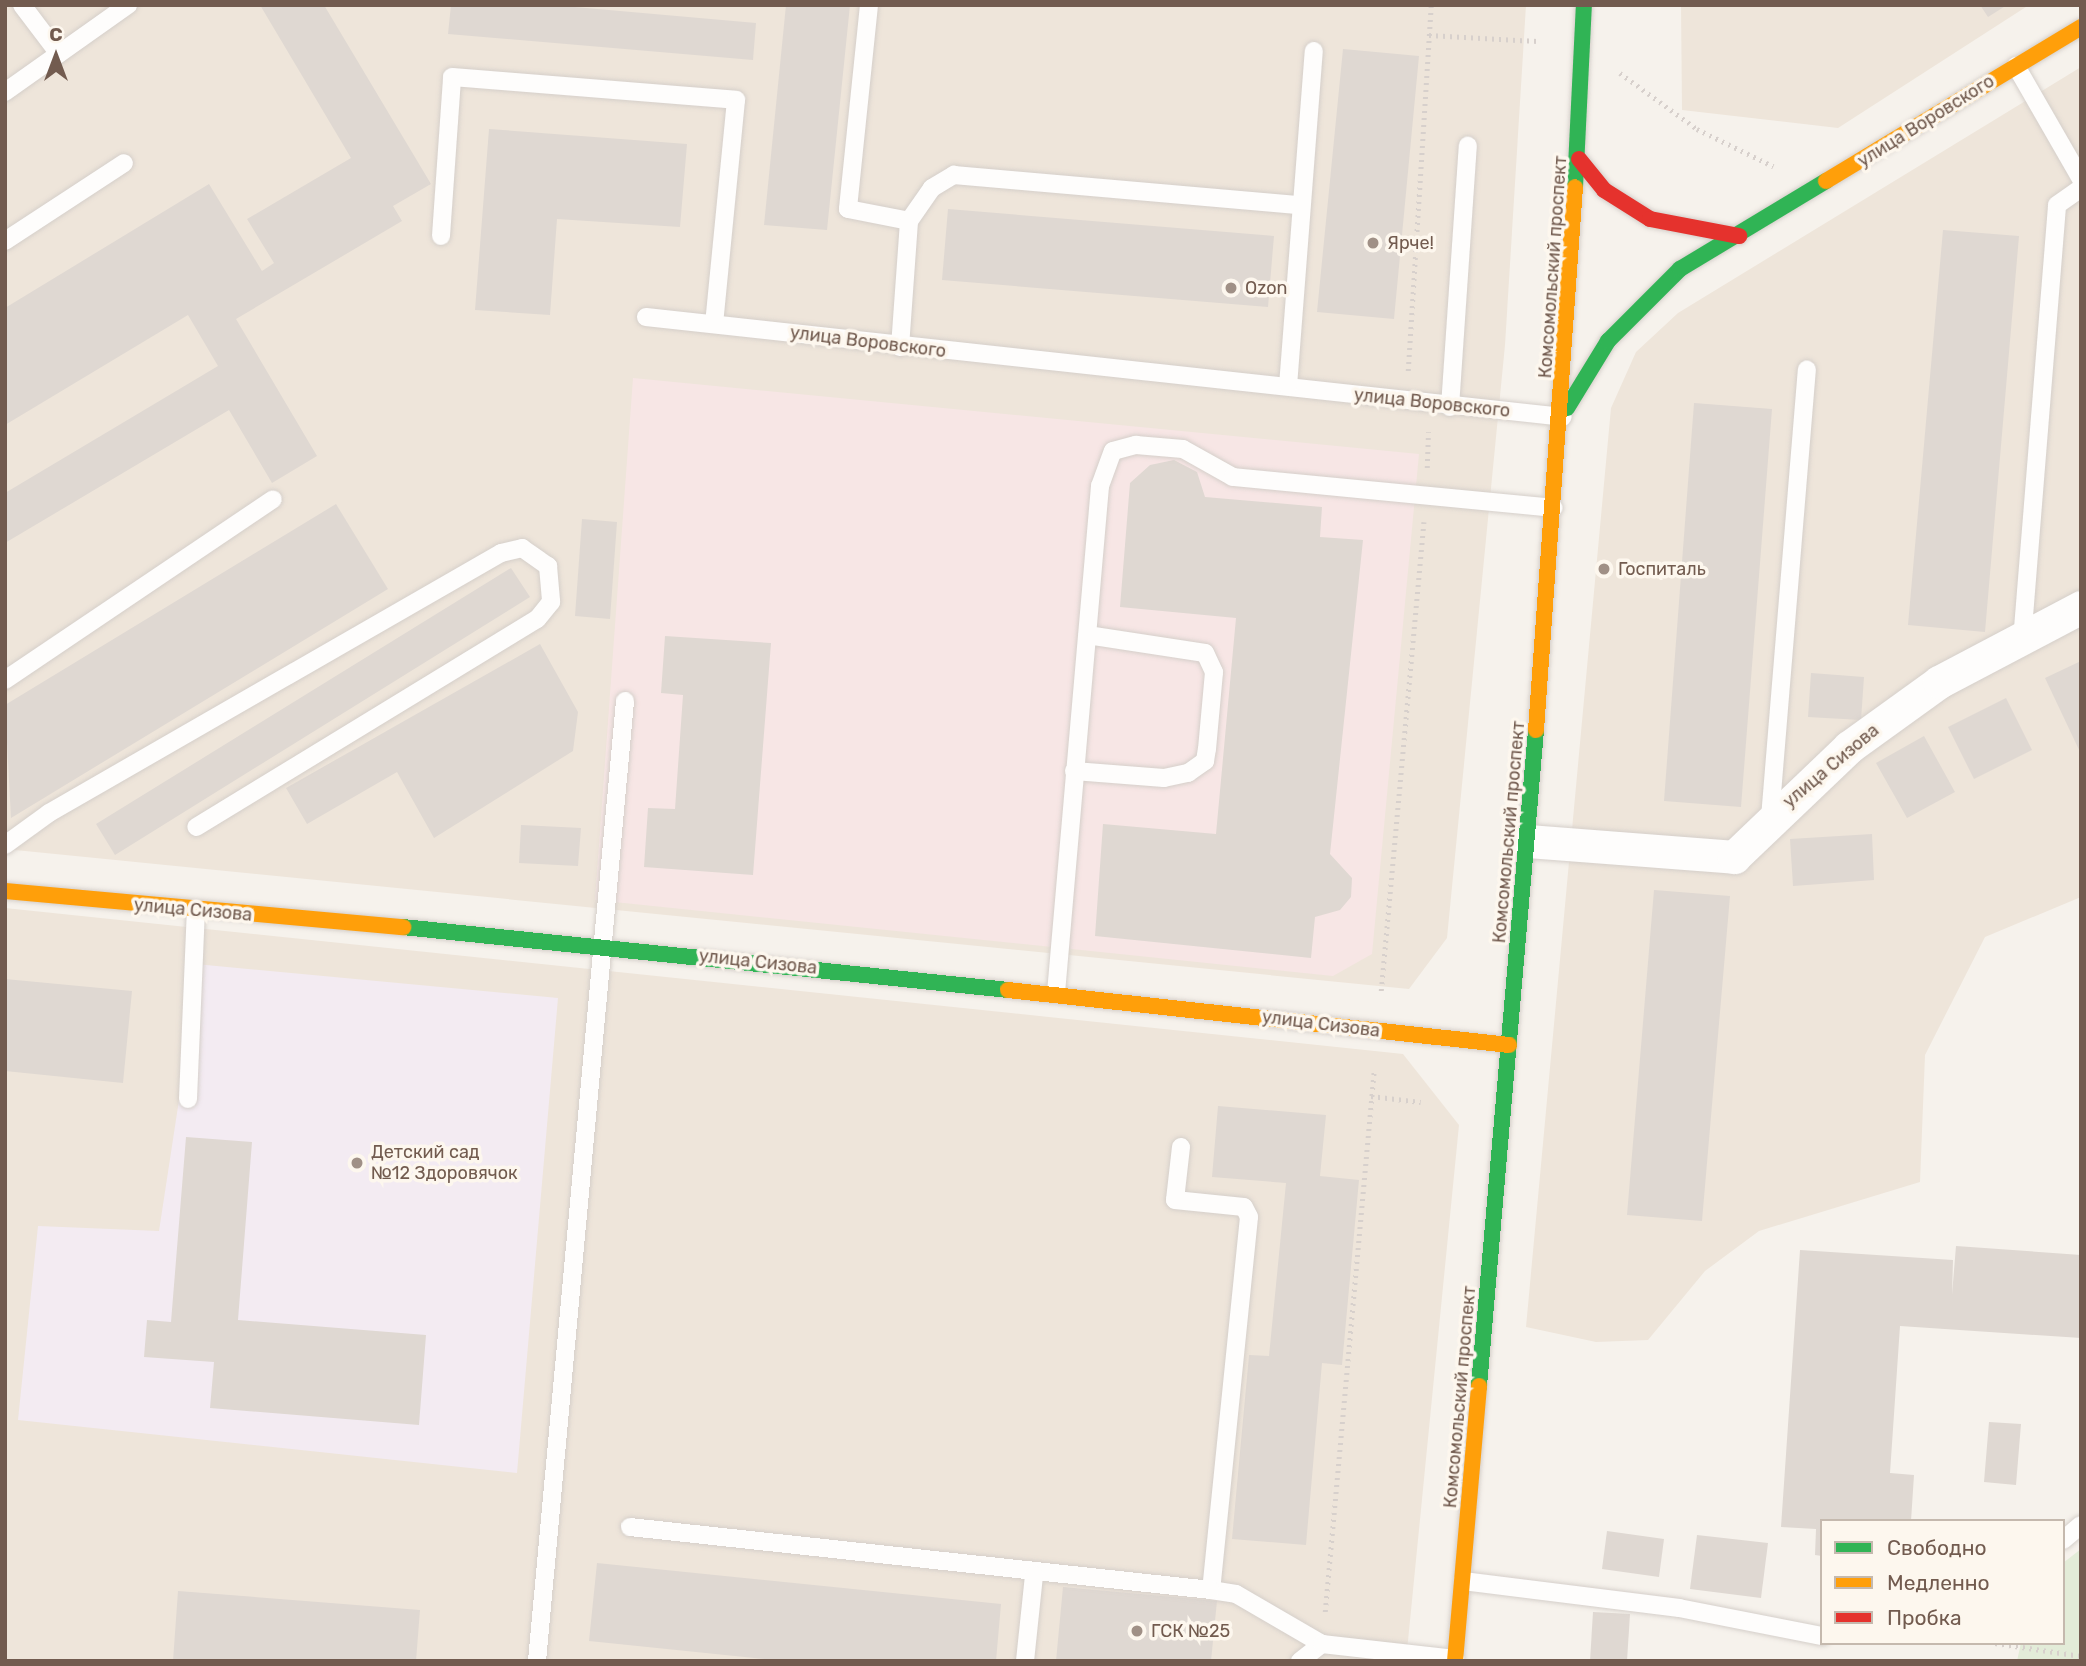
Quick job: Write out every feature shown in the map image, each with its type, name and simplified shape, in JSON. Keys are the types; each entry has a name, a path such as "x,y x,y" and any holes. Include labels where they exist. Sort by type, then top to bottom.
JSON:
{"main road":[{"name":"Комсомольский проспект","path":"1455,1660 1563,417 1579,159 1584,5"},
{"name":"улица Воровского","path":"1563,417 1588,368 1652,292 2081,27"},
{"path":"1579,159 1604,190 1650,219 1739,236"},
{"name":"улица Сизова","path":"5,891 196,911 602,946 1056,993 1509,1045"}],"street":[{"name":"улица Сизова","path":"1528,841 1734,857 1770,818 1849,747 1939,682 2022,641 2081,607"}],"lane":[{"path":"22,5 59,54"},
{"path":"5,92 128,5"},
{"path":"869,5 848,209 909,221"},
{"path":"1288,386 1314,51"},
{"path":"2016,66 2081,179"},
{"path":"441,236 452,77 736,100 714,323"},
{"path":"1450,407 1468,146"},
{"path":"5,241 124,163"},
{"path":"900,347 909,221 932,188 954,175 1300,205"},
{"path":"2022,641 2057,205 2081,188"},
{"name":"улица Воровского","path":"646,317 900,347 1288,386 1450,407 1563,417"},
{"path":"1770,818 1807,370"},
{"path":"1056,993 1102,468 1113,451 1136,445 1183,449 1233,477 1554,508"},
{"path":"5,680 273,499"},
{"path":"5,845 49,813 501,553 522,548 548,566 551,602 537,619 196,827"},
{"path":"1074,771 1164,778 1188,773 1205,761 1207,749 1214,672 1205,653 1087,635"},
{"path":"537,1661 602,946 611,902 625,701"},
{"path":"188,1099 196,911"},
{"path":"1181,1147 1175,1200 1244,1208 1249,1217 1211,1590"},
{"path":"2065,1537 2081,1525"},
{"path":"629,1527 1034,1575 1236,1594 1322,1644 1455,1660"},
{"path":"1025,1661 1034,1575"},
{"path":"1463,1581 1679,1608 1820,1636"},
{"path":"1300,1661 1322,1644"}],"path":[{"path":"1429,35 1538,41"},
{"path":"1620,63 1620,86"},
{"path":"1620,73 1697,129 1787,172"},
{"path":"1322,1644 1374,1067"},
{"path":"1371,1096 1421,1102"},
{"path":"2007,1645 2081,1656"}],"shaded area":[{"path":"5,5 1526,5 1505,345 1447,938 1409,989 5,849"},
{"path":"1681,5 2029,5 1838,128 1682,110"},
{"path":"2081,67 2081,897 1985,937 1925,1055 1920,1182 1759,1231 1705,1271 1648,1340 1596,1342 1526,1327 1611,408 1636,352 1678,313"},
{"path":"633,378 1419,454 1372,954 1333,976 595,900"},
{"path":"5,908 1403,1054 1459,1125 1406,1661 5,1661"},
{"name":"Детский сад №12 Здоровячок","path":"185,963 558,998 517,1473 18,1420 38,1226 159,1231 179,1100"}],"green space":[{"path":"2081,1549 2081,1661 2017,1661 2021,1645 2065,1645 2065,1561"}],"building":[{"path":"260,5 324,5 431,184 393,206 402,221 236,319 317,456 272,483 229,410 5,543 5,493 218,366 188,315 5,425 5,308 209,184 262,271 274,263 247,219 351,158"},
{"path":"451,5 552,5 756,23 753,60 448,34"},
{"path":"786,5 850,5 827,230 764,225"},
{"path":"1980,5 2007,5 1988,17"},
{"path":"1343,49 1419,56 1394,319 1317,312"},
{"path":"489,129 687,144 680,227 557,219 550,315 475,310"},
{"path":"948,209 1274,236 1268,307 942,280"},
{"path":"1943,230 2019,236 1985,632 1908,625"},
{"path":"1694,403 1772,409 1741,807 1664,801"},
{"path":"1174,460 1197,472 1205,497 1322,507 1320,537 1363,540 1330,854 1352,878 1351,897 1340,910 1315,917 1311,958 1095,936 1103,824 1216,834 1236,618 1120,607 1130,483 1150,465"},
{"path":"336,504 388,589 11,818 5,705"},
{"path":"582,519 617,522 610,619 575,616"},
{"path":"511,568 530,597 115,855 96,824"},
{"path":"665,636 771,643 753,875 644,867 648,808 675,809 683,695 661,693"},
{"path":"540,644 578,712 573,751 434,838 397,772 307,824 286,788"},
{"path":"2081,661 2081,754 2045,678"},
{"path":"1811,673 1864,677 1861,720 1808,717"},
{"path":"2006,698 2032,750 1974,779 1948,727"},
{"path":"1924,736 1955,792 1907,818 1876,763"},
{"path":"521,825 581,828 578,866 519,863"},
{"path":"1872,834 1874,880 1793,886 1790,839"},
{"path":"1654,890 1730,896 1702,1221 1627,1215"},
{"path":"5,979 132,991 123,1083 5,1071"},
{"path":"1218,1106 1326,1115 1320,1176 1359,1180 1342,1365 1322,1363 1306,1545 1232,1539 1249,1355 1269,1356 1286,1183 1212,1177"},
{"path":"186,1137 252,1142 238,1320 426,1335 419,1425 210,1408 214,1362 144,1357 147,1320 171,1322"},
{"path":"1956,1246 2081,1255 2081,1338 1900,1326 1890,1473 1914,1475 1911,1519 1820,1519 1820,1556 1815,1555 1816,1529 1781,1527 1800,1250 1953,1260 1952,1295"},
{"path":"1989,1422 2021,1424 2016,1485 1984,1482"},
{"path":"1607,1531 1664,1539 1659,1577 1602,1569"},
{"path":"1697,1535 1768,1543 1761,1598 1690,1589"},
{"path":"597,1563 1001,1604 996,1661 784,1661 589,1641"},
{"name":"ГСК №25","path":"1063,1587 1217,1601 1211,1661 1056,1661"},
{"path":"178,1591 420,1610 416,1661 173,1661"},
{"path":"1593,1612 1630,1614 1627,1661 1590,1661"}],"traffic: fast":[{"path":"1575,187 1584,5"},
{"path":"1567,408 1608,341 1680,269 1826,181"},
{"path":"1479,1386 1536,730"},
{"path":"403,927 1008,990"}],"traffic: slow":[{"path":"1826,181 2081,27"},
{"path":"1536,730 1575,187"},
{"path":"5,891 403,927"},
{"path":"1008,990 1509,1045"},
{"path":"1455,1661 1479,1386"}],"traffic: jam":[{"path":"1579,159 1604,190 1650,219 1739,236"}],"place":[{"name":"Ярче!","path":"1373,243"},
{"name":"Ozon","path":"1231,288"},
{"name":"Госпиталь","path":"1604,569"},
{"name":"Детский сад №12 Здоровячок","path":"357,1163"},
{"name":"ГСК №25","path":"1137,1631"}]}
